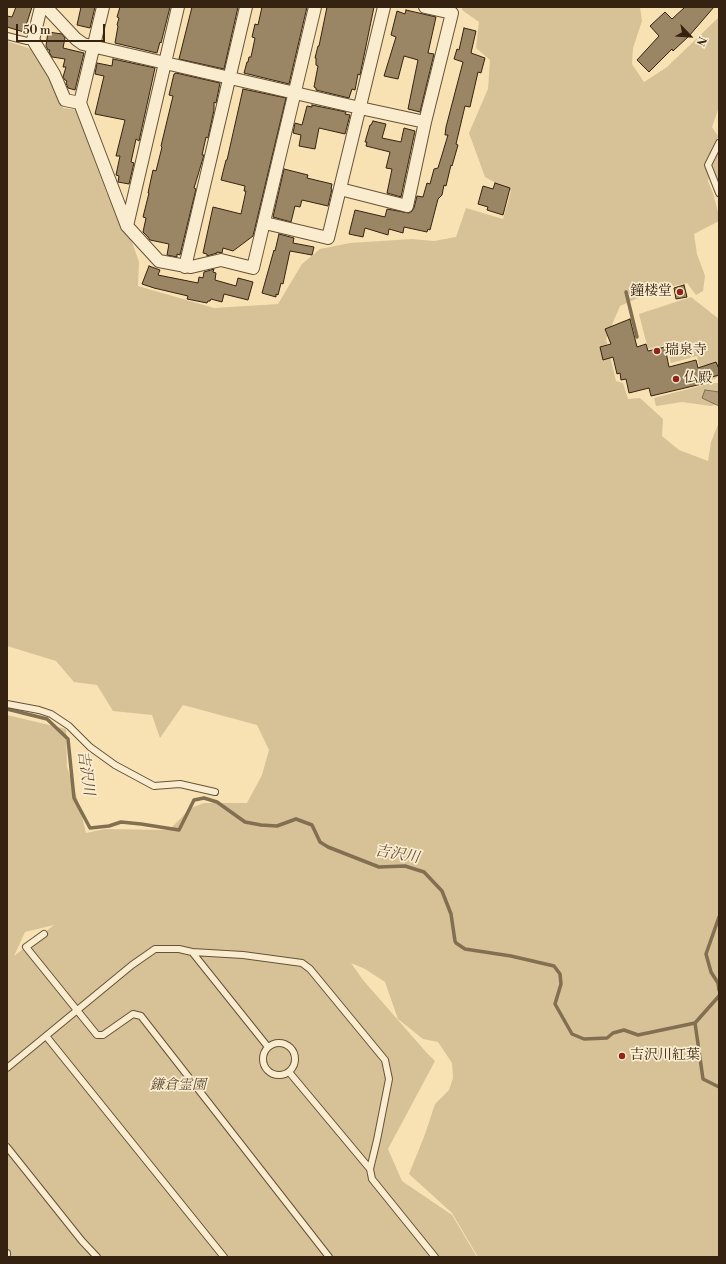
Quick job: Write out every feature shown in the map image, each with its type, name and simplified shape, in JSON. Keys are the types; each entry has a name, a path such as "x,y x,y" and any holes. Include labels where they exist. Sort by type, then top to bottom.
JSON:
{"street":[{"path":"41,7 33,40 54,74 65,100 80,104"},
{"path":"46,7 76,39 83,44 425,122"},
{"path":"103,7 80,104 127,226 159,261 191,267 222,260 253,268 265,223 315,7"},
{"path":"127,226 178,7"},
{"path":"185,267 246,7"},
{"path":"265,223 328,238 384,7"},
{"path":"340,189 406,206 452,13 425,7"}],"lane":[{"path":"7,36 27,41 33,40"},
{"path":"719,143 708,165 719,193"},
{"path":"7,704 39,710 51,714 69,726 90,747 115,765 154,786 180,784 215,792"},
{"path":"44,934 26,947 97,1035 103,1035 133,1014 140,1016 330,1257"},
{"path":"7,1068 132,965 155,950 179,949 192,952 243,955 302,963 310,969 384,1060 389,1079 370,1169 372,1179 435,1257"},
{"path":"192,952 268,1047"},
{"path":"46,1036 224,1257"},
{"path":"282,1042 292,1048 295,1053 295,1063 289,1072 276,1075 266,1068 263,1062 263,1056 268,1047 282,1042"},
{"path":"289,1072 370,1169"},
{"path":"7,1147 97,1257"}],"green space":[{"name":"鎌倉霊園","path":"462,7 640,7 642,21 633,48 632,64 644,82 667,67 719,17 719,107 712,127 718,136 713,159 719,148 719,184 712,164 708,181 713,193 719,221 694,234 697,254 705,276 703,291 696,295 687,283 654,291 620,306 606,339 616,381 623,383 628,399 640,398 663,419 662,436 679,450 708,461 711,442 719,422 719,1257 478,1257 452,1213 409,1174 435,1104 449,1090 453,1078 452,1063 438,1042 423,1039 398,1019 385,982 365,969 351,963 363,980 435,1061 388,1149 402,1181 452,1215 477,1257 7,1257 7,715 66,729 67,767 79,804 86,833 105,829 169,830 191,808 204,803 247,803 262,775 269,750 257,725 183,705 160,738 152,715 113,711 97,685 74,682 56,661 7,646 7,41 34,50 63,108 79,110 107,194 125,222 139,262 138,286 214,308 278,304 302,264 320,249 350,243 412,239 434,241 456,237 466,208 503,219 511,191 485,177 469,133 488,89 490,60 476,48 479,22 462,10","holes":["54,925 14,956 25,932"]},
{"path":"691,297 719,319 719,376 712,380 700,371 697,356 671,363 666,345 648,349 639,314"},
{"path":"711,383 719,383 719,404 711,406 682,402 656,406 654,398"}],"shaded area":[{"path":"705,390 719,392 719,406 702,398"}],"building":[{"path":"16,7 32,7 24,32 7,27 7,16 12,17"},
{"path":"81,7 95,7 90,28 77,25"},
{"path":"120,7 170,7 157,53 115,43 119,18 117,17"},
{"path":"192,7 238,7 224,69 179,59"},
{"path":"262,7 307,7 289,84 244,73 249,57 251,57 255,38 252,37 255,24 258,25"},
{"path":"327,7 374,7 360,75 358,74 355,90 352,89 349,98 316,90 314,87 318,66 316,65 315,58"},
{"path":"685,7 714,7 689,36 673,51 672,49 649,72 637,60 659,36 650,26 665,12 672,19"},
{"path":"406,10 436,17 428,53 434,54 420,112 408,109 418,60 404,56 398,79 384,76 396,37 391,35 397,11 405,14"},
{"path":"464,28 476,31 471,53 485,58 481,73 478,72 470,107 465,106 456,144 458,145 446,186 444,185 442,195 438,199 430,230 428,229 427,232 404,227 403,233 389,229 388,235 365,228 363,237 349,234 355,210 385,217 387,209 409,213 414,208 417,196 423,197 427,183 430,184 434,169 438,168 448,135 445,135 446,127 463,62 454,59 457,49 459,50"},
{"path":"48,32 62,34 65,38 63,48 84,53 75,90 68,88 66,83 67,81 63,77 66,67 63,67 65,59 52,57 49,52 50,50 48,50 46,46"},
{"path":"113,59 155,68 139,141 136,139 131,162 134,163 129,184 118,182 119,176 116,175 120,156 116,156 125,120 95,114 104,76 95,74 97,63 112,66"},
{"path":"176,73 220,83 216,103 214,102 214,110 208,138 206,137 202,155 204,155 194,188 196,189 180,255 177,254 177,257 167,255 169,244 150,240 143,232 146,218 143,217 153,170 156,171 162,147 173,96 169,95 174,74"},
{"path":"243,89 286,98 253,236 233,251 223,248 222,253 217,252 207,256 207,254 203,253 213,207 241,214 246,191 244,191 245,186 221,180"},
{"path":"312,105 346,112 345,114 350,115 345,134 319,128 315,149 299,146 301,135 293,133 295,123 302,125 307,106 312,107"},
{"path":"373,121 386,124 382,138 401,142 404,128 415,131 401,197 387,193 392,169 386,168 390,152 366,146 367,142 365,142 370,125"},
{"path":"284,169 308,175 307,178 332,184 328,206 302,200 300,207 295,206 291,222 273,217"},
{"path":"495,183 510,188 503,215 487,210 488,207 478,204 483,186 493,189"},
{"path":"279,234 294,238 293,243 314,247 312,255 290,251 283,284 281,283 278,295 276,294 276,297 262,293"},
{"path":"149,266 160,270 158,275 198,283 199,277 203,278 204,272 214,269 213,272 216,273 215,280 236,286 238,278 253,282 248,300 224,294 222,302 211,299 207,303 187,299 188,296 142,284"},
{"name":"鐘楼堂","path":"684,285 687,297 676,299 674,288"},
{"path":"630,319 637,347 646,344 648,351 665,347 669,367 696,360 698,368 716,362 719,369 719,375 705,379 706,383 651,396 649,388 629,393 626,379 621,380 620,373 617,374 613,357 603,360 600,347 611,344 605,329"}],"waterway":[{"path":"626,292 637,337"},
{"name":"吉沢川","path":"7,709 47,719 68,739 74,798 90,828 109,826 121,822 179,830 194,800 204,798 217,802 245,822 277,826 296,819 312,825 320,842 328,847 379,867 405,866 424,872 442,891 451,914 455,941 465,949 511,956 554,966 560,974 561,984 555,1004 572,1034 584,1039 607,1038 613,1033 624,1030 638,1035 695,1023"},
{"path":"719,917 706,954 711,972 718,983 719,990"},
{"path":"695,1023 719,996"},
{"name":"吉沢川","path":"695,1023 703,1079 719,1087"}],"place":[{"name":"鐘楼堂","path":"680,292"},
{"name":"瑞泉寺","path":"657,351"},
{"name":"仏殿","path":"676,379"},
{"name":"吉沢川紅葉","path":"622,1056"}]}
